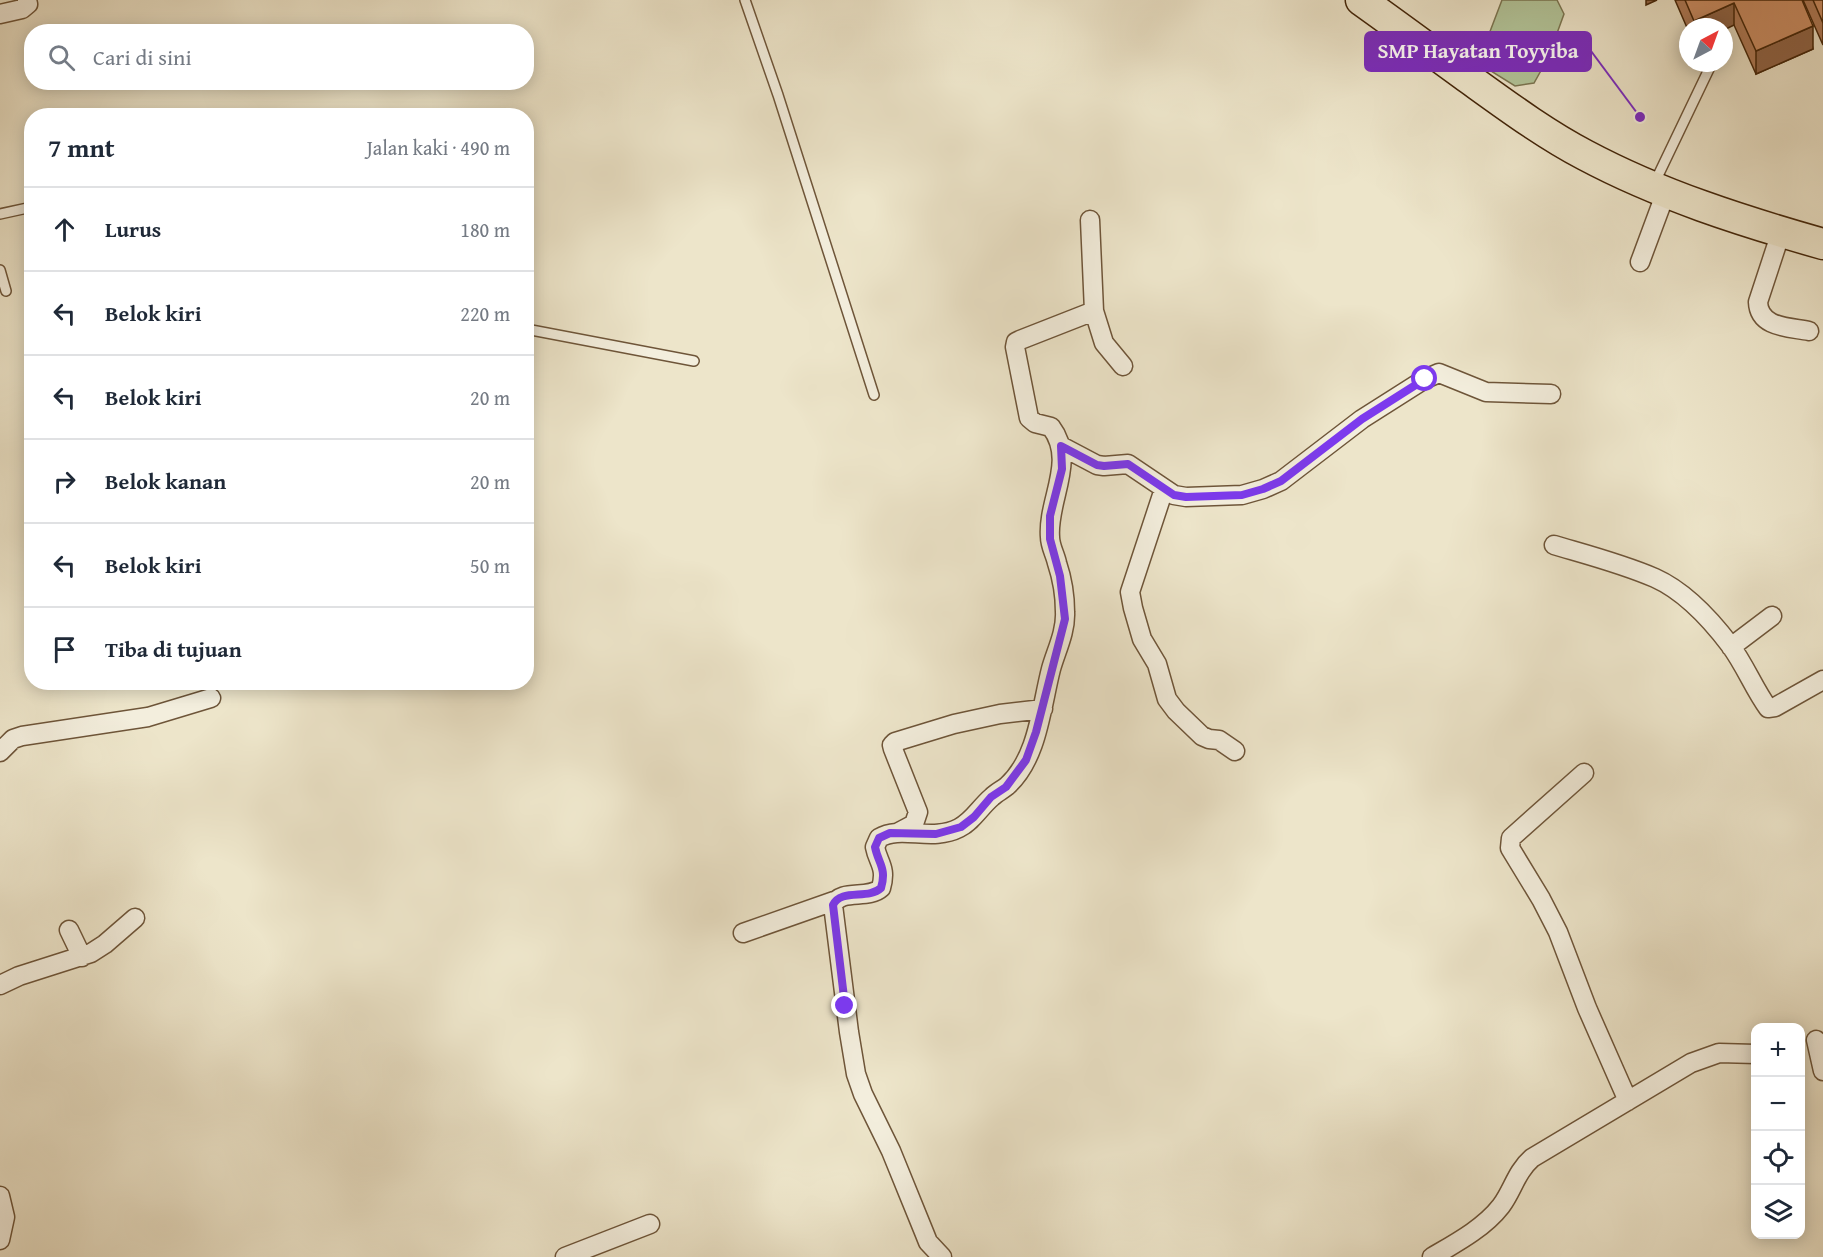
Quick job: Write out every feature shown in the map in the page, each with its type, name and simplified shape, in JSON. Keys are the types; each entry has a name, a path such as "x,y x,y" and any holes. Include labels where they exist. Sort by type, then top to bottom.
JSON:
{"highway":[{"path":"1361,0 1511,109 1582,154 1659,190 1823,244"}],"street":[{"path":"0,14 24,8 28,4 27,0"},
{"path":"1640,262 1659,190"},
{"path":"1090,220 1094,311 1104,343 1123,366"},
{"path":"1781,232 1758,302 1759,313 1773,323 1809,331"},
{"path":"897,833 922,835 944,833 961,827 974,817 991,797 1006,787 1020,770 1031,747 1043,709 1065,619 1060,576 1050,539 1050,516 1062,469 1061,446 1051,427 1035,423 1029,417 1015,347 1016,342 1020,340 1094,311"},
{"path":"1061,446 1097,465 1128,464 1174,495 1186,497 1242,495 1281,481 1362,419 1425,379 1439,373 1486,392 1551,394"},
{"path":"1164,489 1131,592 1132,608 1142,639 1157,664 1167,699 1202,736 1219,740 1235,751"},
{"path":"1554,545 1656,579 1678,593 1731,646 1768,708 1775,707 1823,680"},
{"path":"1731,646 1772,616"},
{"path":"0,752 13,739 22,736 148,717 212,698"},
{"path":"743,933 840,897 879,890 883,882 883,869 875,847 879,838 897,833 914,824 918,812 893,749 895,742 954,724 1000,714 1043,709"},
{"path":"1584,773 1511,838 1509,843 1558,932 1587,1008 1628,1101"},
{"path":"834,901 835,934 856,1074 928,1242 942,1257"},
{"path":"0,985 29,973 82,957 105,944 135,918"},
{"path":"69,930 82,957"},
{"path":"1813,1041 1823,1071"},
{"path":"1432,1257 1488,1220 1501,1206 1519,1172 1532,1158 1691,1064 1710,1055 1732,1052 1751,1053"},
{"path":"0,1196 4,1217 0,1240"},
{"path":"565,1257 650,1224"}],"lane":[{"path":"745,0 778,95 874,394"},
{"path":"1659,190 1708,72"},
{"path":"0,214 24,209"},
{"path":"0,270 6,291"},
{"path":"534,330 694,361"}],"green space":[{"path":"1502,0 1557,0 1564,14 1548,58 1534,83 1515,86 1478,63"}],"building":[{"path":"1685,0 1802,0 1813,26 1756,51 1734,3 1701,18 1693,18"},
{"path":"1813,0 1823,0 1823,23"}],"place":[{"name":"SMP Hayatan Toyyiba","path":"1640,117"}],"route":[{"path":"845,1006 833,905 837,898 874,892 881,888 883,869 881,860 875,852 877,840 890,833 936,834 961,827 974,817 991,797 1006,787 1026,760 1043,709 1065,619 1060,576 1050,539 1050,516 1062,469 1061,446 1097,465 1128,464 1135,467 1174,495 1186,497 1242,495 1281,481 1362,419 1425,379"}]}
